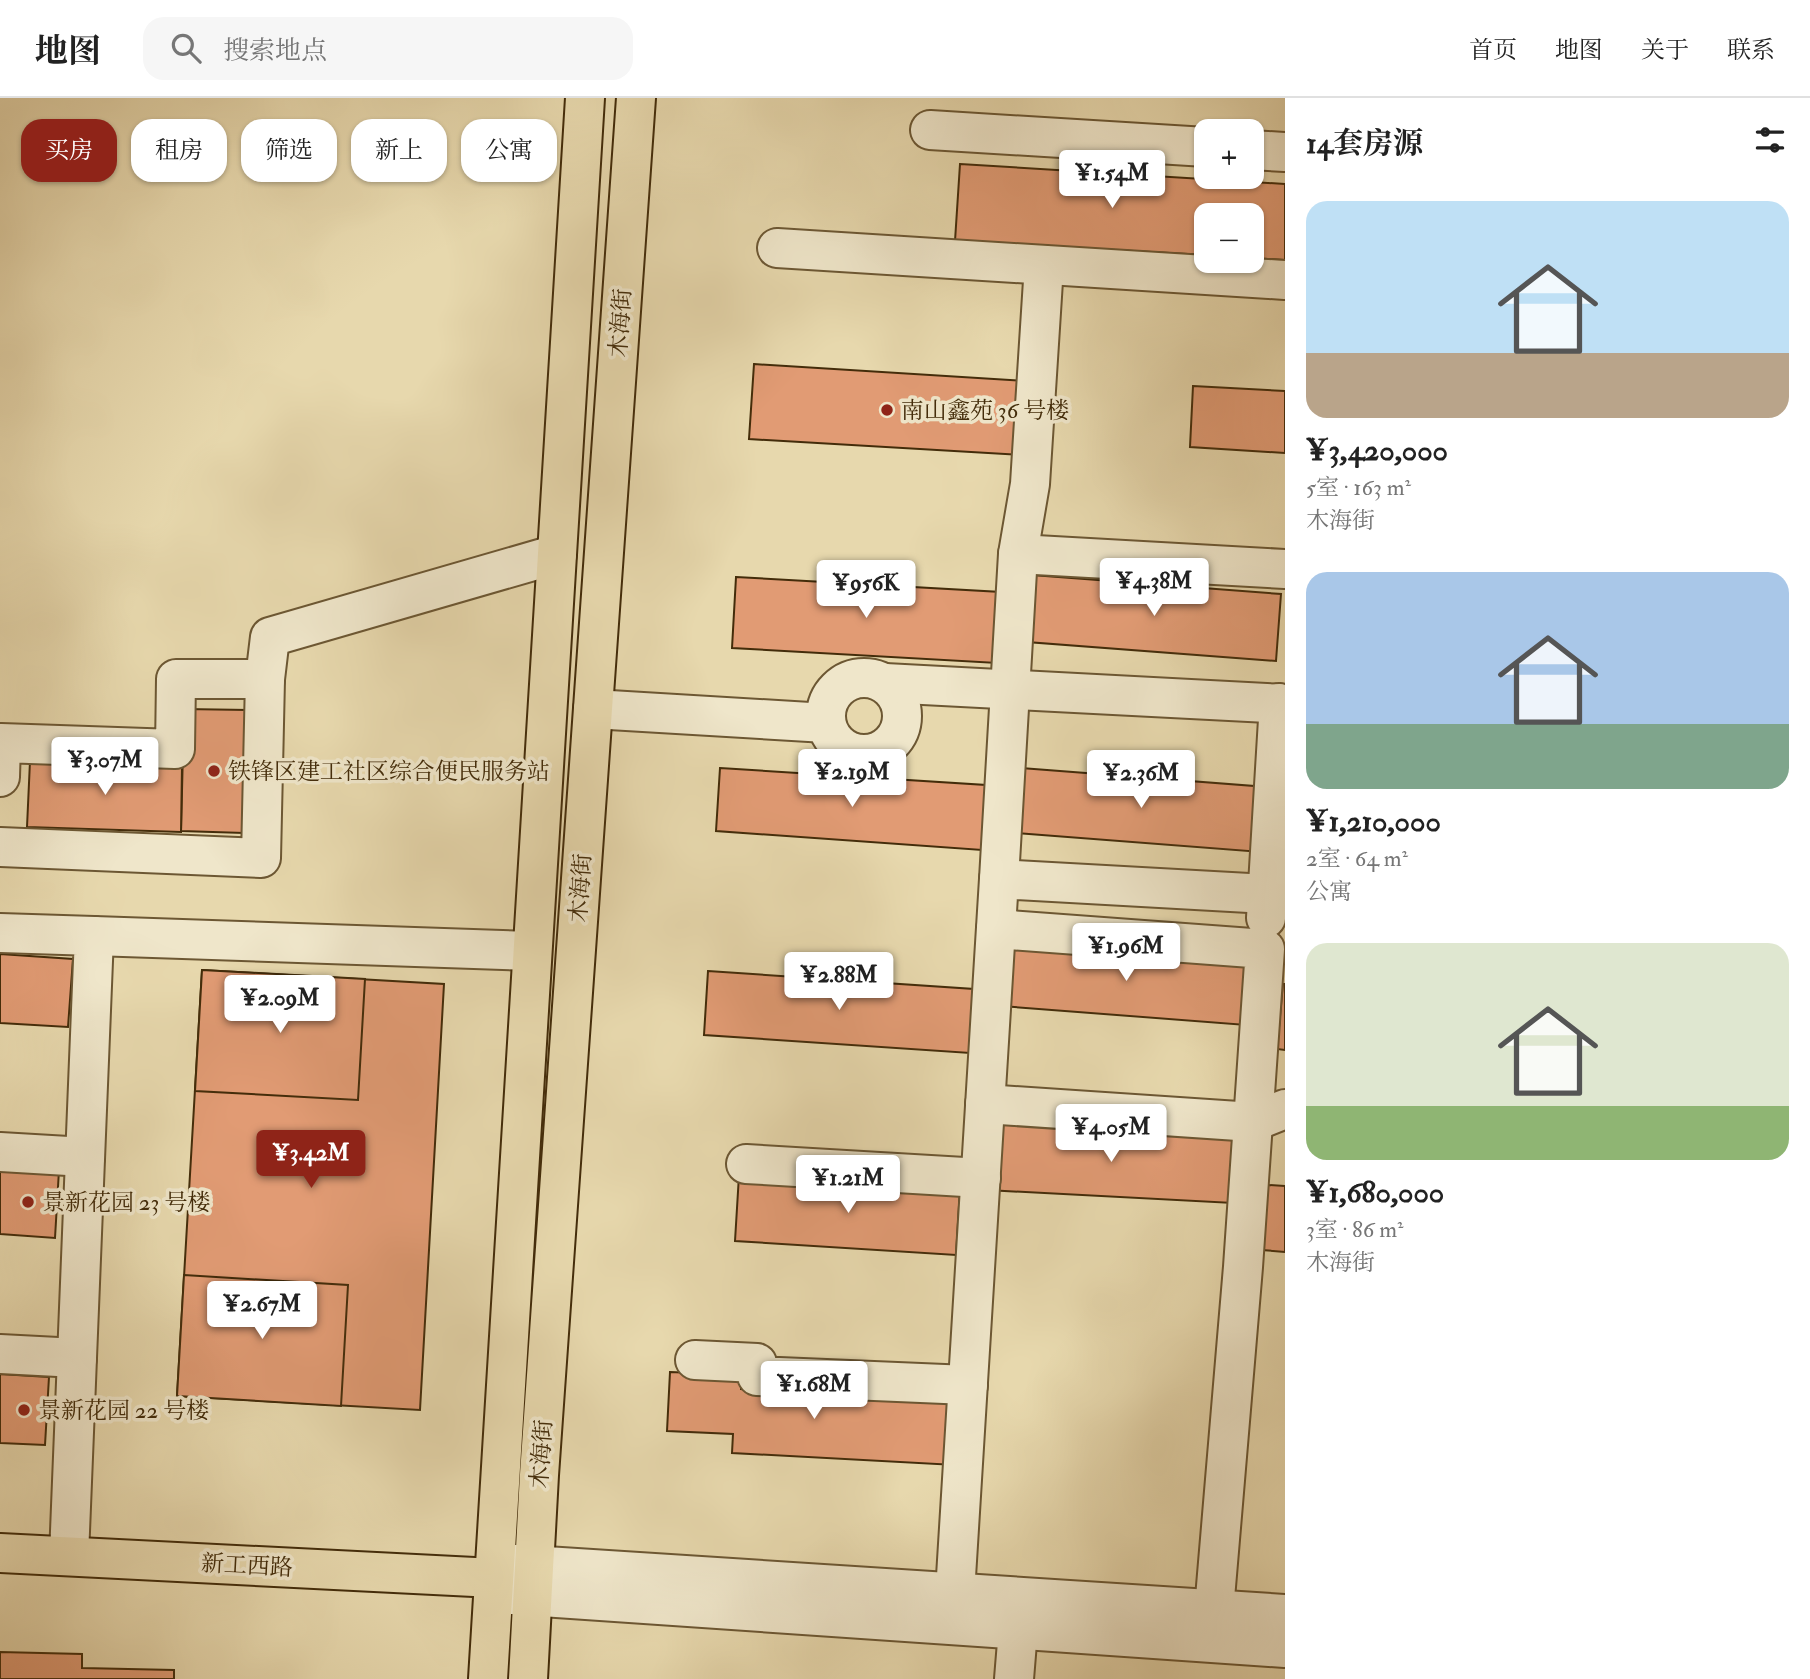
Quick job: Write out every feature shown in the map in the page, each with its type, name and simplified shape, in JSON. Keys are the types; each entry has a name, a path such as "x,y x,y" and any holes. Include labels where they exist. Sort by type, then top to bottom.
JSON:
{"main road":[{"name":"木海街","path":"488,1679 585,98"},
{"name":"木海街","path":"528,1679 636,98"},
{"name":"新工西路","path":"0,1553 494,1578"}],"street":[{"path":"930,130 1194,146"},
{"path":"1264,151 1285,152"},
{"path":"777,248 1285,280"},
{"path":"956,1593 1018,554 1030,484 1044,265"},
{"path":"0,847 261,858 265,680 270,638 556,554"},
{"path":"1018,554 1285,569"},
{"path":"874,678 885,683 901,702 903,715 896,738 876,752 851,752 839,745 826,723 830,698 838,687 849,680 874,678"},
{"path":"0,777 1,743 174,749 176,679 265,680"},
{"path":"885,683 1282,704 1267,894 1275,949 1269,1116 1243,1267 1214,1610"},
{"path":"593,709 826,723"},
{"path":"999,879 1267,894"},
{"path":"996,929 1275,949"},
{"path":"0,933 532,951"},
{"path":"69,1556 94,936"},
{"path":"985,1104 1269,1116"},
{"path":"0,1152 85,1157"},
{"path":"746,1164 981,1178"},
{"path":"0,1354 77,1358"},
{"path":"695,1360 757,1363 757,1376 968,1385"},
{"path":"494,1578 956,1593 1285,1614"},
{"path":"533,1580 1018,1630 1285,1648"},
{"path":"1014,1679 1018,1630"}],"building":[{"path":"960,164 1194,178 1194,189 1264,189 1264,183 1285,184 1285,260 1264,259 1264,203 1194,203 1194,254 955,241"},
{"name":"南山鑫苑 36 号楼","path":"754,364 1025,381 1021,455 749,439"},
{"path":"1193,386 1285,391 1285,453 1190,447"},
{"path":"1032,575 1281,594 1276,661 1027,642"},
{"path":"736,577 1001,592 997,663 732,648"},
{"name":"铁锋区建工社区综合便民服务站","path":"184,709 248,710 244,833 181,831"},
{"path":"30,761 182,766 181,832 27,827"},
{"path":"720,768 986,785 982,850 716,831"},
{"path":"1021,768 1267,787 1261,852 1016,833"},
{"path":"1006,942 1251,961 1246,1025 1001,1006"},
{"path":"0,954 73,959 68,1027 0,1023"},
{"path":"202,970 444,984 420,1410 177,1396"},
{"path":"202,970 365,979 358,1100 195,1091"},
{"path":"708,971 974,989 970,1053 704,1035"},
{"path":"1285,984 1285,1050 1277,1049"},
{"path":"991,1124 1236,1138 1233,1203 987,1190"},
{"name":"景新花园 23 号楼","path":"0,1166 59,1170 55,1238 0,1234"},
{"path":"739,1175 960,1189 956,1255 735,1241"},
{"path":"1268,1185 1285,1186 1285,1252 1262,1250"},
{"path":"184,1275 348,1285 341,1406 177,1396"},
{"path":"670,1372 741,1375 741,1389 958,1400 955,1465 732,1453 733,1434 667,1431"},
{"name":"景新花园 22 号楼","path":"0,1374 49,1377 45,1445 0,1443"},
{"path":"0,1652 82,1654 82,1668 174,1670 174,1679 0,1679"}],"place":[{"name":"南山鑫苑 36 号楼","path":"887,410"},
{"name":"铁锋区建工社区综合便民服务站","path":"214,771"},
{"name":"景新花园 23 号楼","path":"28,1202"},
{"name":"景新花园 22 号楼","path":"24,1410"}]}
